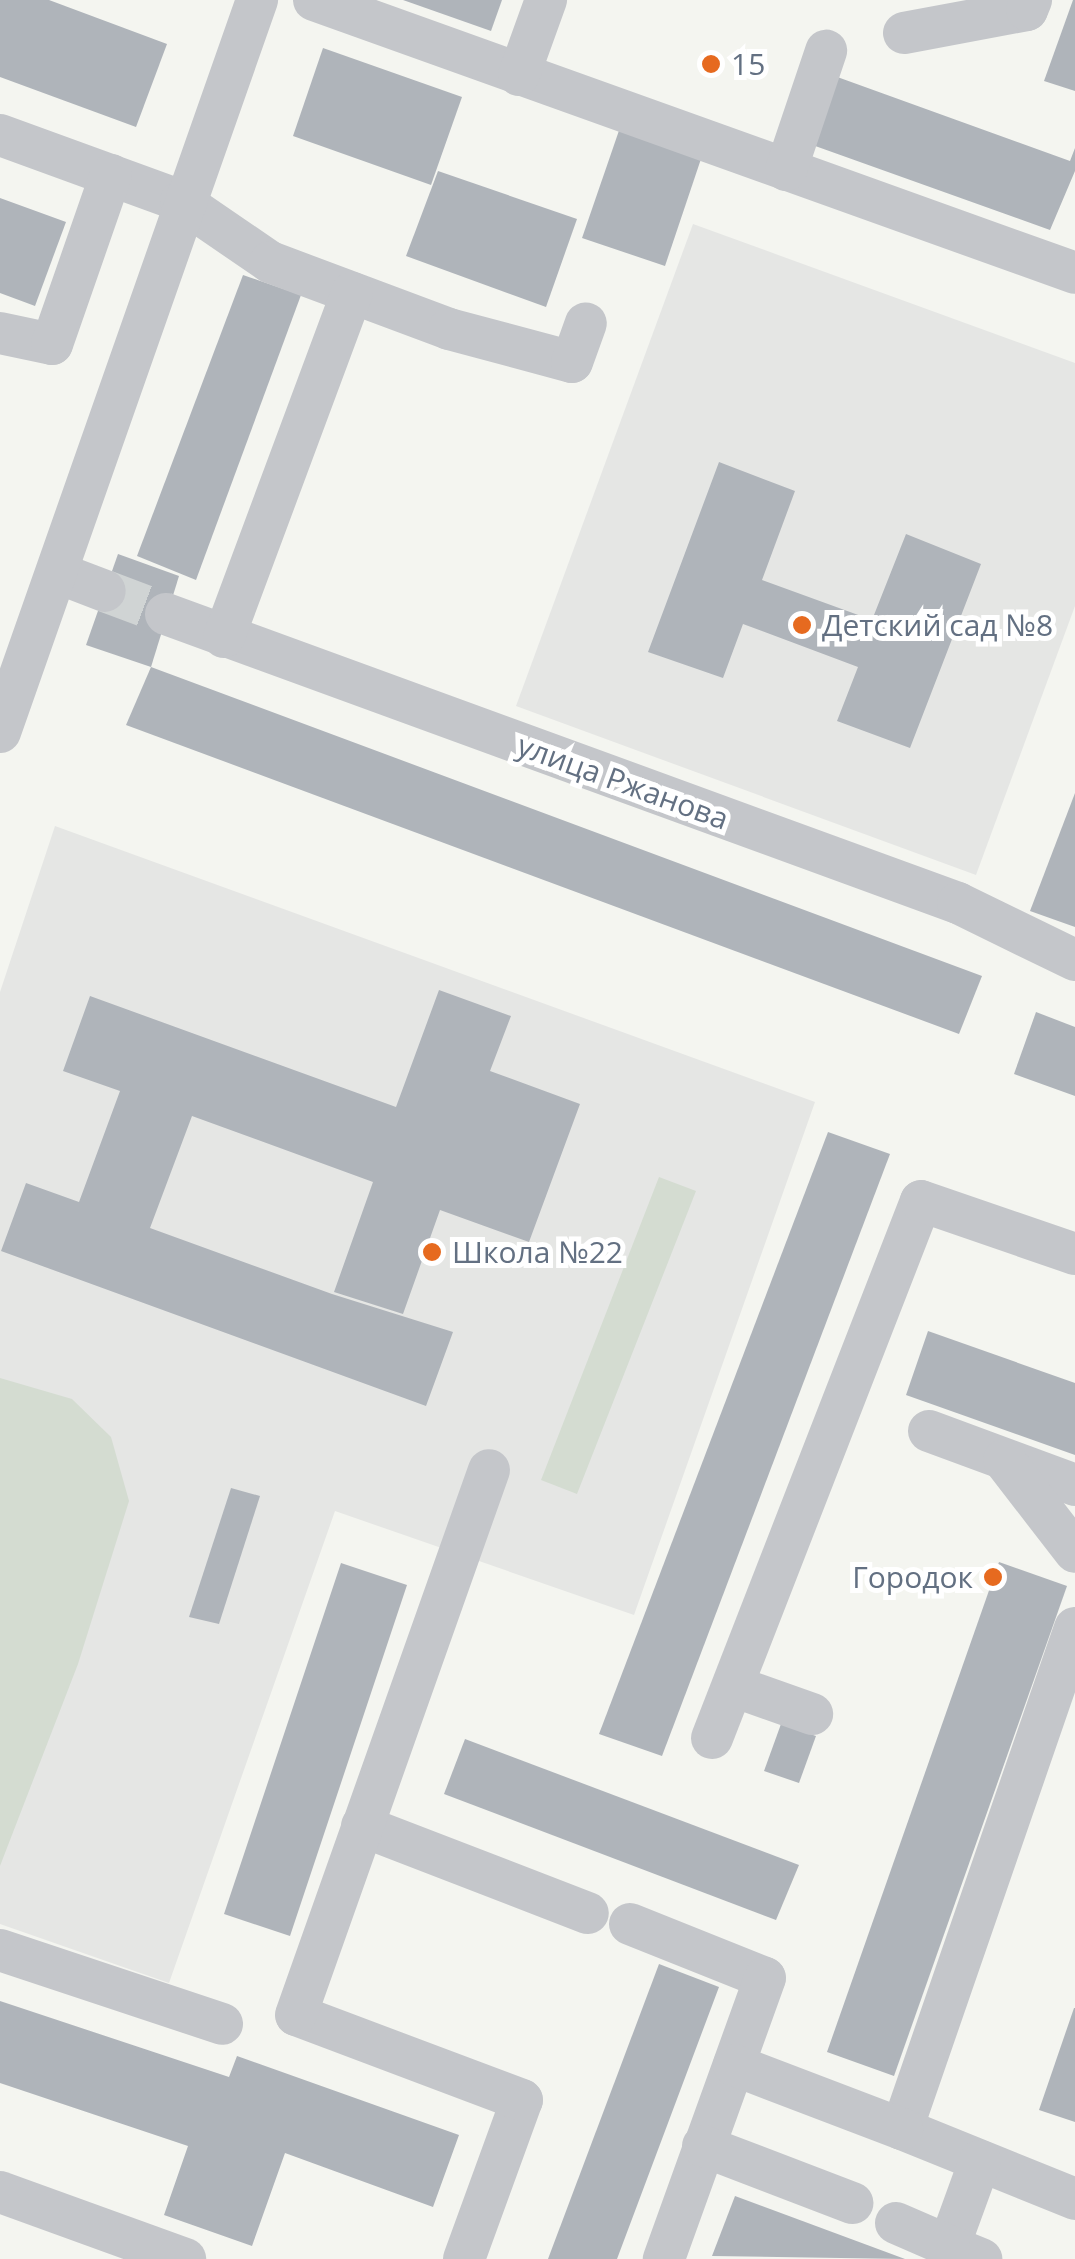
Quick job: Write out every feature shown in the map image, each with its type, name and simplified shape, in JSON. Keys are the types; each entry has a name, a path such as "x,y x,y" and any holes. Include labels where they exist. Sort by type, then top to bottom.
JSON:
{"street":[{"path":"0,732 58,573 181,201 257,0"},
{"path":"314,0 1075,273"},
{"path":"519,75 546,0"},
{"path":"904,32 1027,10 1030,0"},
{"path":"786,170 826,52"},
{"path":"0,135 181,201 270,262 352,294 572,362 586,323"},
{"path":"4,347 52,344 111,175"},
{"path":"224,636 352,294"},
{"path":"58,573 105,591"},
{"name":"улица Ржанова","path":"166,614 958,903 1075,960"},
{"path":"712,1738 921,1201 1075,1254"},
{"path":"928,1432 1075,1486"},
{"path":"1004,1460 1075,1552"},
{"path":"464,2259 522,2100 296,2015 489,1470"},
{"path":"902,2129 1075,1628"},
{"path":"734,1686 812,1714"},
{"path":"362,1826 588,1913"},
{"path":"630,1924 766,1978 664,2259"},
{"path":"0,1950 222,2024"},
{"path":"734,2065 1075,2200"},
{"path":"703,2146 852,2203"},
{"path":"896,2223 965,2253 980,2161"},
{"path":"0,2192 177,2258"}],"shaded area":[{"path":"693,224 1075,363 1075,606 976,875 516,706"},
{"path":"55,826 815,1102 634,1615 335,1511 169,1983 0,1924 0,992"},
{"path":"659,1177 696,1191 577,1494 541,1480"},
{"path":"0,1378 72,1399 111,1437 129,1501 78,1664 0,1866"}],"building":[{"path":"0,0 49,0 167,44 136,127 0,77"},
{"path":"403,0 502,0 491,31"},
{"path":"1075,0 1075,91 1044,81"},
{"path":"323,48 462,97 431,185 293,136"},
{"path":"829,74 1070,161 1075,148 1075,171 1050,230 804,142"},
{"path":"624,116 706,144 665,266 582,238"},
{"path":"438,171 577,219 546,307 406,256"},
{"path":"0,198 66,222 35,306 0,293"},
{"path":"243,275 301,295 196,580 137,556"},
{"path":"719,462 795,491 762,580 872,620 906,534 981,564 910,748 837,721 858,667 743,624 723,678 648,652"},
{"path":"118,554 179,576 151,667 86,645"},
{"path":"151,667 982,976 959,1034 126,725"},
{"path":"1075,793 1075,927 1030,911"},
{"path":"439,990 511,1016 490,1071 580,1104 529,1242 440,1210 403,1314 334,1292 373,1182 192,1116 150,1228 332,1294 453,1332 426,1406 1,1251 26,1183 79,1202 120,1091 63,1071 90,996 396,1107"},
{"path":"1036,1012 1075,1027 1075,1096 1014,1074"},
{"path":"828,1132 890,1154 662,1756 599,1734"},
{"path":"928,1331 1075,1383 1075,1455 906,1395"},
{"path":"231,1488 260,1496 219,1624 189,1617"},
{"path":"999,1562 1067,1586 894,2076 827,2052"},
{"path":"341,1563 407,1585 290,1936 224,1914"},
{"path":"781,1724 816,1736 799,1783 764,1771"},
{"path":"465,1739 799,1865 776,1920 444,1794"},
{"path":"659,1964 719,1987 617,2259 548,2259"},
{"path":"0,2001 229,2077 237,2056 459,2135 433,2207 285,2153 252,2246 164,2215 188,2146 0,2083"},
{"path":"1075,2008 1075,2122 1039,2110"},
{"path":"735,2196 905,2259 712,2256"}],"tunnel":[{"path":"105,591 166,614"}],"place":[{"name":"15","path":"711,64"},
{"name":"Детский сад №8","path":"802,625"},
{"name":"Школа №22","path":"432,1252"},
{"name":"Городок","path":"993,1577"}]}
